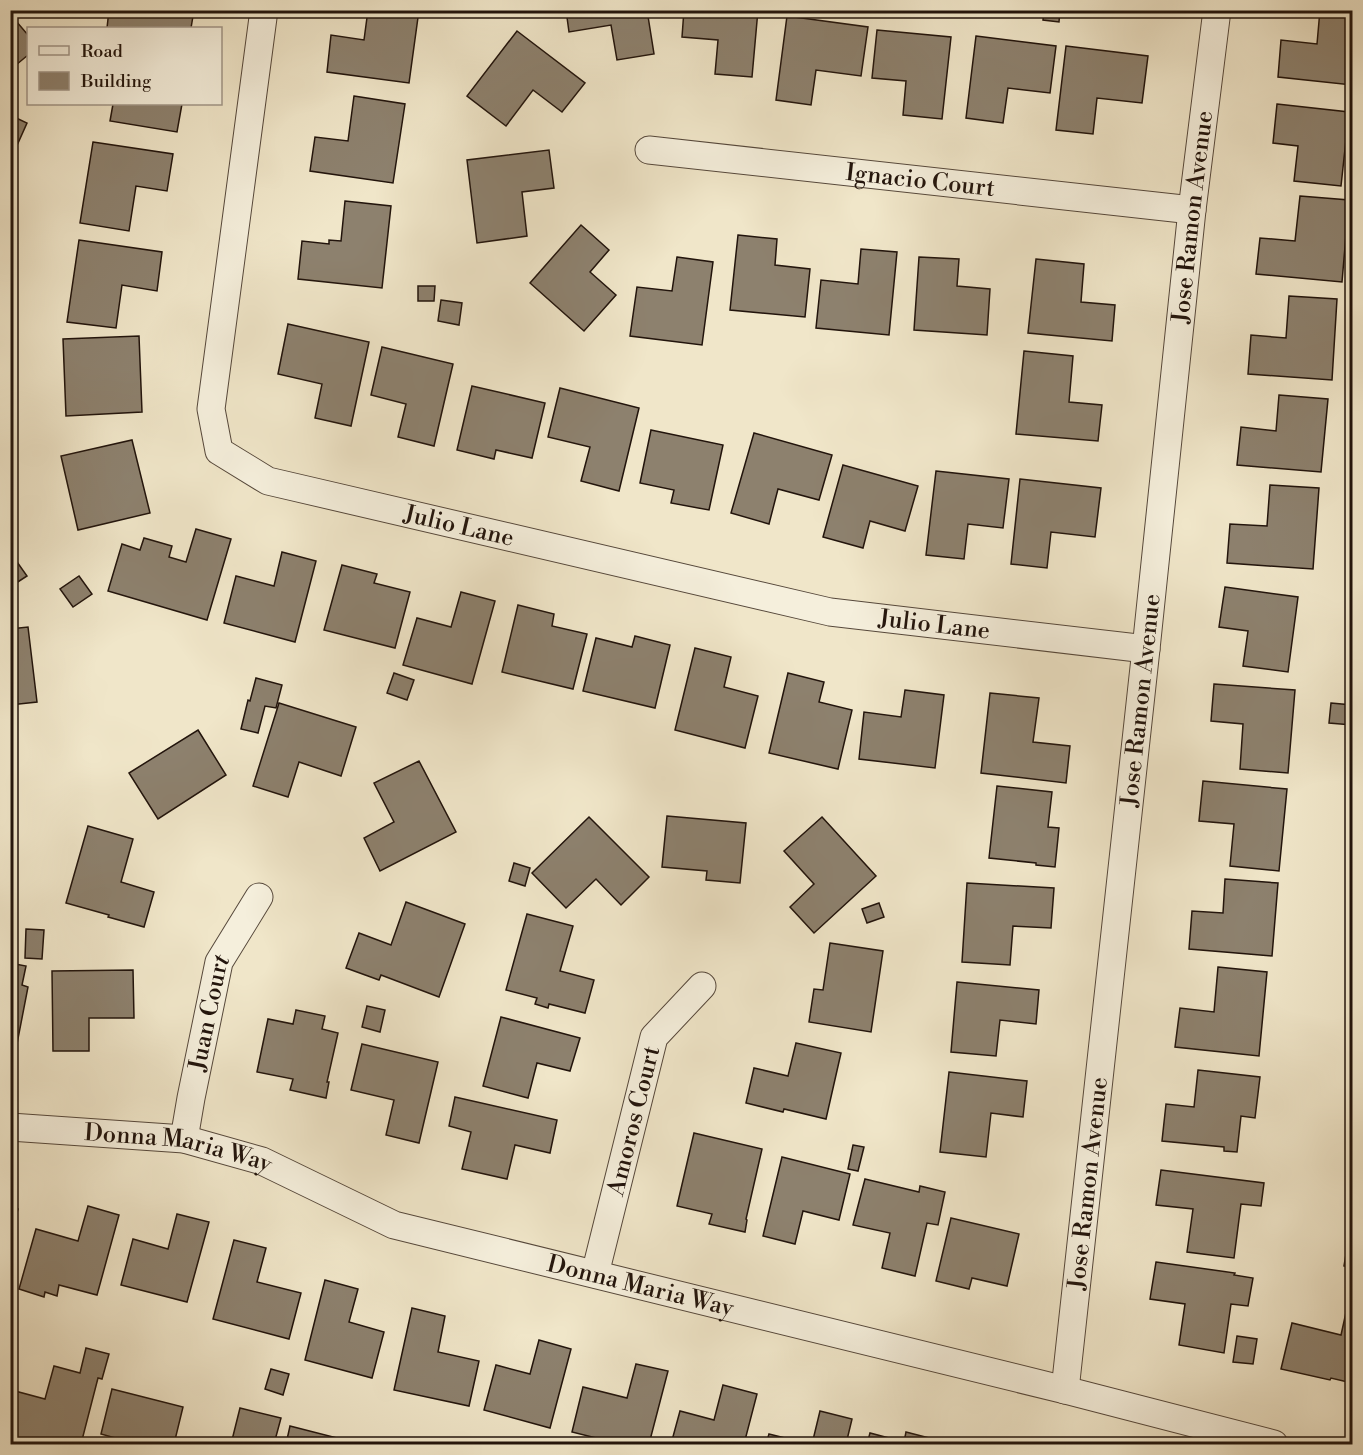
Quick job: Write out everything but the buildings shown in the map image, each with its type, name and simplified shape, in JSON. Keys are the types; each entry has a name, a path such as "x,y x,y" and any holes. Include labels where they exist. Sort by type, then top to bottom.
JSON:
{"street":[{"name":"Julio Lane","path":"264,10 211,409 219,451 268,481 830,612 1146,649"},
{"name":"Jose Ramon Avenue","path":"1065,1390 1192,210 1216,10"},
{"name":"Ignacio Court","path":"649,150 1192,210"},
{"name":"Juan Court","path":"184,1139 219,962 259,897"},
{"name":"Amoros Court","path":"595,1275 654,1037 702,986"},
{"name":"Donna Maria Way","path":"10,1127 184,1139 262,1161 394,1225 1065,1390 1274,1444"}]}
